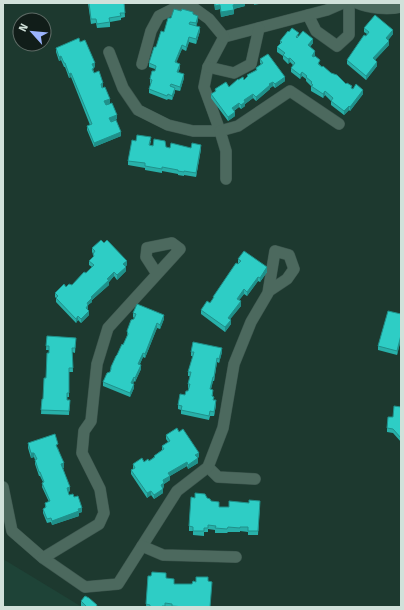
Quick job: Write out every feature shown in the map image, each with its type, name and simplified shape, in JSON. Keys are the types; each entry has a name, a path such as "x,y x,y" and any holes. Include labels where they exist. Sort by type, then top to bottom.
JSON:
{"street":[{"path":"226,179 226,151 204,86 208,67 224,37 327,10 343,3"},
{"path":"308,15 316,31 337,46 349,35 349,3"},
{"path":"357,3 366,7 401,7"},
{"path":"142,64 151,31 159,16 179,6 191,6 210,19 224,37"},
{"path":"208,67 234,73 251,64 259,28"},
{"path":"109,52 123,88 138,110 168,125 193,131 220,131 238,126 290,91 339,124"},
{"path":"43,558 99,524 104,513 100,489 82,453 84,431 91,420 97,364 108,328 180,250 172,243 147,248 146,257 157,274"},
{"path":"3,487 12,531 43,558 85,587 118,584 177,491 208,467 223,428 234,364 251,322 269,292"},
{"path":"208,467 218,477 255,479"},
{"path":"142,546 163,555 236,557"}],"shaded area":[{"path":"3,559 82,607 3,607"}],"building":[{"path":"89,3 124,3 125,13 120,13 121,16 109,18 110,22 97,24 96,19 91,19"},
{"path":"215,3 240,3 233,5 234,10 221,12 220,5 215,6"},
{"path":"174,9 181,11 182,9 193,12 193,14 198,16 196,23 190,22 189,24 200,27 196,39 189,37 186,47 182,45 175,62 180,64 177,72 184,74 180,87 171,84 170,86 175,88 172,96 168,94 167,96 149,89 152,80 150,79 152,71 155,71 156,66 149,63 161,31 164,32 168,18 171,18"},
{"path":"375,15 393,30 386,38 389,41 373,58 377,62 366,76 347,60 364,35 366,36 369,32 364,28"},
{"path":"292,28 299,33 296,37 297,38 303,31 313,39 308,45 315,51 312,56 315,56 320,60 318,64 322,67 323,66 331,73 337,75 346,84 347,83 352,86 351,88 353,89 356,84 363,90 350,107 349,106 344,111 331,101 333,98 325,91 323,94 311,86 313,85 311,83 312,82 306,77 307,76 302,72 300,75 291,68 295,63 290,58 288,59 283,55 285,53 277,47 282,42 280,41"},
{"path":"79,38 80,42 85,40 95,63 92,64 94,73 99,71 103,83 101,84 102,88 105,87 110,99 104,101 106,105 112,103 117,115 109,118 111,122 116,120 121,132 94,143 87,126 92,124 71,73 69,74 61,56 59,57 56,48"},
{"path":"268,54 285,77 275,84 273,82 269,84 270,85 256,97 253,94 244,100 245,102 241,105 239,103 232,108 235,112 228,117 211,94 216,91 215,89 226,82 229,87 238,79 243,77 244,80 248,76 247,75 257,70 256,68 263,63 260,59"},
{"path":"137,135 151,137 149,145 153,146 154,139 165,141 166,147 170,148 171,143 191,148 192,143 201,145 196,173 162,167 162,169 145,166 145,163 128,161 132,140 136,141"},
{"path":"101,240 104,243 107,240 127,261 123,264 126,267 117,275 114,272 107,279 109,280 91,297 92,298 87,303 88,305 86,308 89,311 81,319 78,316 76,319 56,298 58,296 55,293 64,284 66,287 69,284 72,285 84,272 86,273 94,265 89,261 94,256 93,254 95,251 92,248"},
{"path":"244,251 267,267 260,278 258,277 247,292 244,289 237,299 241,301 228,318 231,320 225,327 201,310 207,301 210,303 236,263 238,264 241,261 238,259"},
{"path":"137,304 164,315 160,325 157,323 145,354 143,353 138,364 141,365 131,383 134,384 130,393 103,382 107,373 110,372 116,356 128,334 127,331 131,320 134,319 136,314 133,313"},
{"path":"388,311 401,314 401,335 397,351 378,346"},
{"path":"47,336 76,338 75,348 72,348 73,368 69,368 69,393 67,393 67,400 70,400 69,411 41,410 44,378 46,378 47,353 49,353 49,346 46,346"},
{"path":"193,342 222,348 219,359 217,358 214,377 210,389 213,390 213,400 216,400 214,412 210,411 209,416 181,410 182,406 178,405 180,394 185,395 190,384 188,384 191,372 188,372 194,352 191,352"},
{"path":"394,406 401,407 401,438 393,429 387,428 388,417 393,417"},
{"path":"177,428 179,432 183,429 199,453 195,455 198,458 188,465 187,462 168,473 170,476 163,480 164,483 161,485 163,489 154,495 151,491 147,493 131,470 135,468 133,464 142,458 144,462 155,457 154,456 164,449 162,446 170,441 166,435"},
{"path":"55,434 58,444 56,445 64,463 61,464 70,487 67,488 69,495 73,494 74,497 78,496 82,508 78,509 79,511 52,521 51,518 47,519 43,509 46,507 45,503 50,501 42,483 44,482 35,460 37,459 34,453 31,453 28,443"},
{"path":"195,493 205,494 211,501 219,502 219,507 229,507 229,501 249,503 249,500 260,501 258,531 248,531 248,527 228,527 227,529 215,528 216,526 208,525 208,528 204,528 204,531 193,531 193,527 189,526 191,497 195,498"},
{"path":"152,572 166,573 166,578 174,579 174,584 192,584 193,581 196,582 196,577 208,577 208,581 212,582 210,607 172,606 172,604 165,603 165,606 162,607 150,607 150,605 146,604 148,576 151,576"},
{"path":"85,596 97,605 96,607 87,607 81,601"}]}
